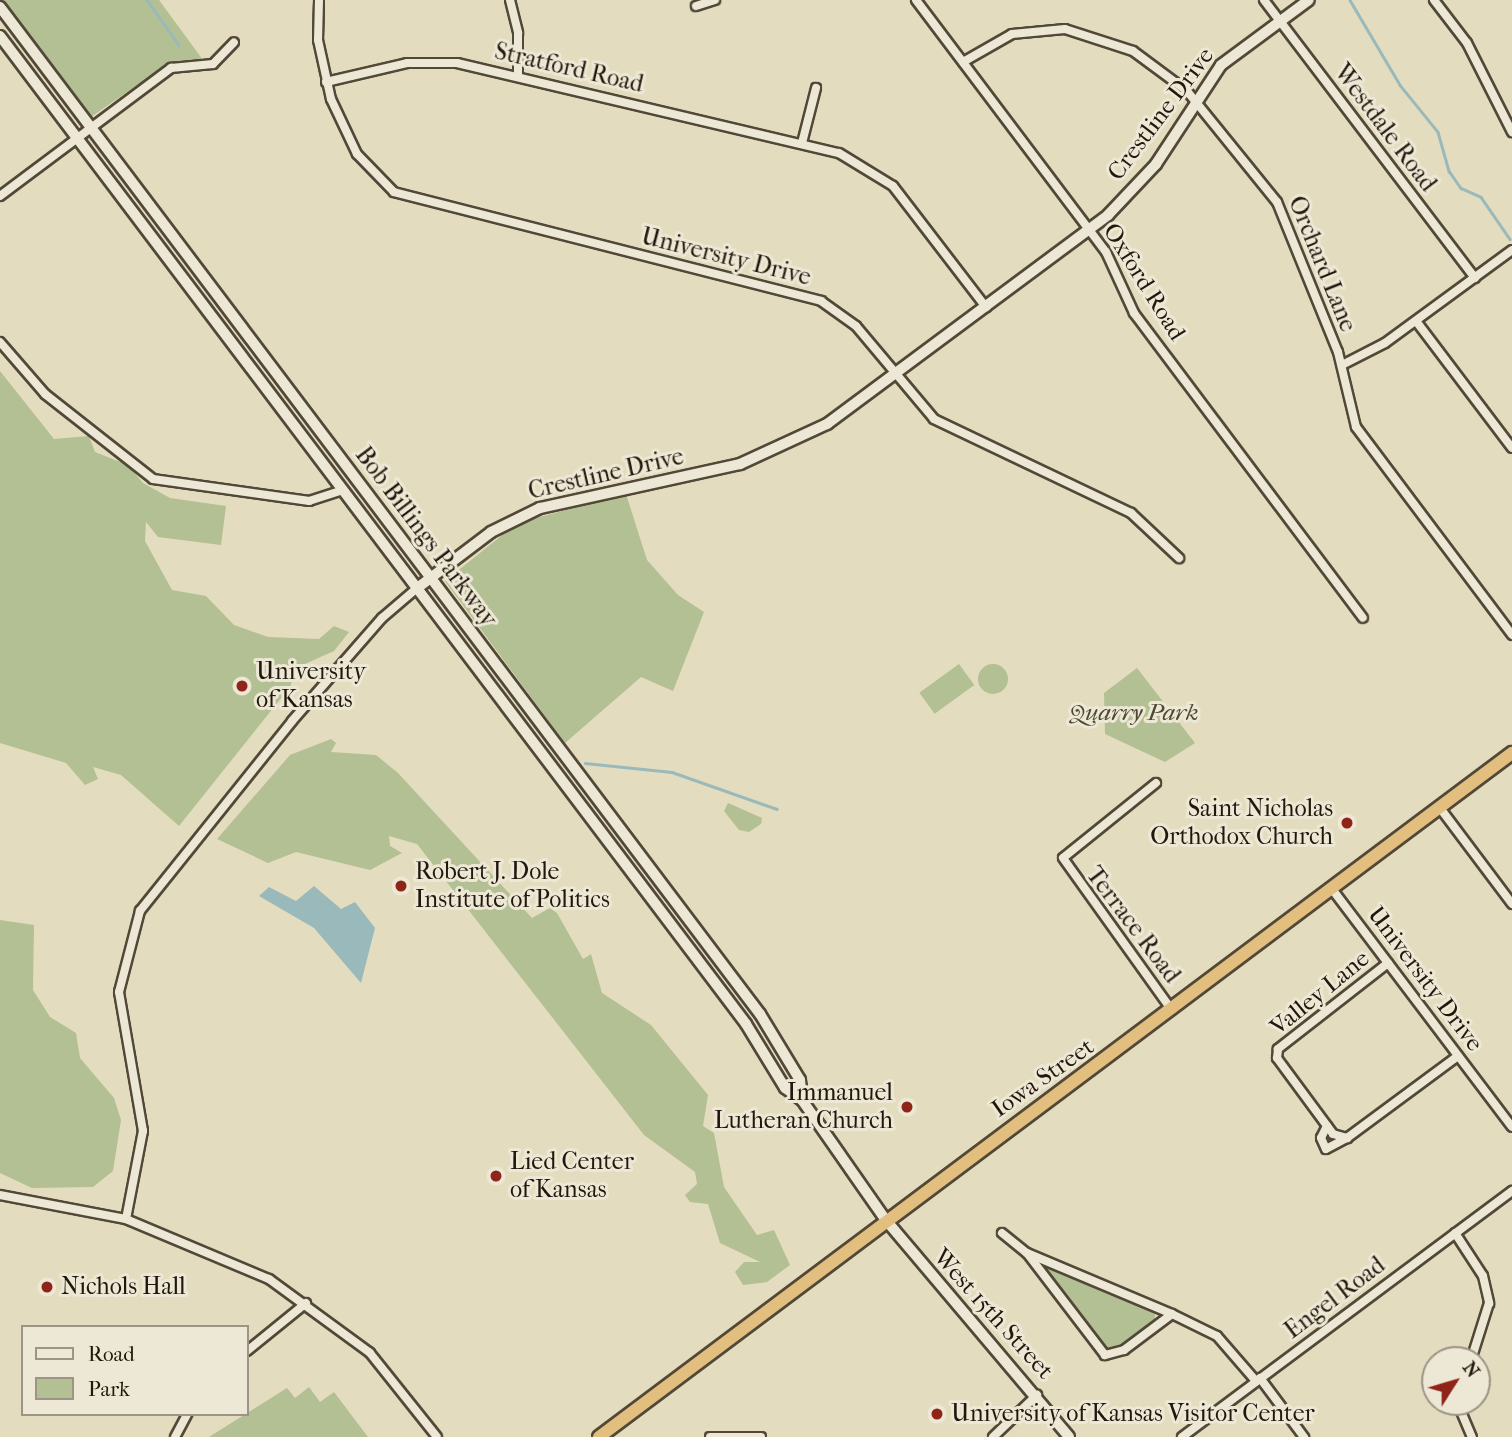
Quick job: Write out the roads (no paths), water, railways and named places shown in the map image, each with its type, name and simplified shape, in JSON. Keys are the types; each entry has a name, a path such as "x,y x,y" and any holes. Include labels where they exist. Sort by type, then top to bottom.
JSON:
{"highway":[{"name":"Iowa Street","path":"599,1437 885,1219 1172,1010 1512,753"}],"main road":[{"name":"Bob Billings Parkway","path":"0,7 760,1014 800,1080 802,1101"},
{"name":"Bob Billings Parkway","path":"0,36 746,1024 785,1088 802,1101 885,1219"}],"street":[{"name":"University Drive","path":"319,0 326,82 357,154 394,192 813,298 846,316 934,419 1131,513 1179,558"},
{"path":"510,0 518,33 518,75"},
{"path":"696,6 715,0"},
{"name":"Oxford Road","path":"916,0 1090,230 1134,313 1363,618"},
{"name":"Westdale Road","path":"1264,0 1475,278"},
{"name":"Crestline Drive","path":"126,1219 143,1131 119,992 139,911 292,721 382,618 491,532 540,508 732,466 783,448 895,376 1090,230 1148,173 1194,100 1221,65 1279,19 1309,0"},
{"path":"1434,0 1467,43 1512,132"},
{"name":"Orchard Lane","path":"963,62 1012,34 1065,29 1133,51 1194,100 1277,202 1342,365 1356,427 1512,635"},
{"path":"0,196 171,68 213,64 234,42"},
{"name":"Stratford Road","path":"326,82 407,63 457,63 802,143 851,158 893,186 986,307"},
{"path":"802,143 816,89"},
{"path":"1342,365 1416,321 1512,250"},
{"path":"1416,321 1512,449"},
{"path":"0,342 45,394 153,479 309,501 342,490"},
{"name":"Terrace Road","path":"1156,783 1063,858 1172,1010"},
{"path":"1440,808 1512,904"},
{"name":"University Drive","path":"1332,889 1512,1127"},
{"name":"Valley Lane","path":"1327,1126 1277,1053 1283,1041 1388,963"},
{"path":"1347,1138 1327,1126 1321,1138 1326,1149 1347,1138 1458,1056"},
{"name":"Engel Road","path":"1182,1437 1512,1191"},
{"path":"0,1195 126,1219 222,1255 306,1303 370,1353 437,1437"},
{"name":"West 15th Street","path":"885,1219 1037,1395 1069,1437"},
{"path":"1002,1233 1027,1253 1042,1277 1105,1355 1124,1350 1172,1314"},
{"path":"1455,1233 1483,1276 1489,1303 1475,1346"},
{"path":"1027,1253 1049,1260 1217,1336 1258,1380 1304,1437"},
{"path":"1042,1277 1049,1260"},
{"path":"248,1350 306,1303"},
{"path":"993,1437 1037,1395"},
{"path":"175,1437 186,1416"},
{"path":"1463,1416 1472,1437"},
{"path":"710,1437 761,1437"}],"water":[{"path":"314,886 341,909 355,902 375,928 361,983 314,928 259,896 269,887 296,901"}],"waterway":[{"path":"147,0 179,45"},
{"path":"1350,0 1400,85 1438,132 1449,171 1461,188 1481,197 1510,239"},
{"path":"585,763 672,772 777,809"}],"place":[{"name":"University of Kansas","path":"242,686"},
{"name":"Saint Nicholas Orthodox Church","path":"1347,823"},
{"name":"Robert J. Dole Institute of Politics","path":"401,886"},
{"name":"Immanuel Lutheran Church","path":"907,1107"},
{"name":"Lied Center of Kansas","path":"496,1176"},
{"name":"Nichols Hall","path":"47,1287"},
{"name":"University of Kansas Visitor Center","path":"937,1414"}],"park label":[{"name":"Quarry Park","path":"1134,713"}]}
